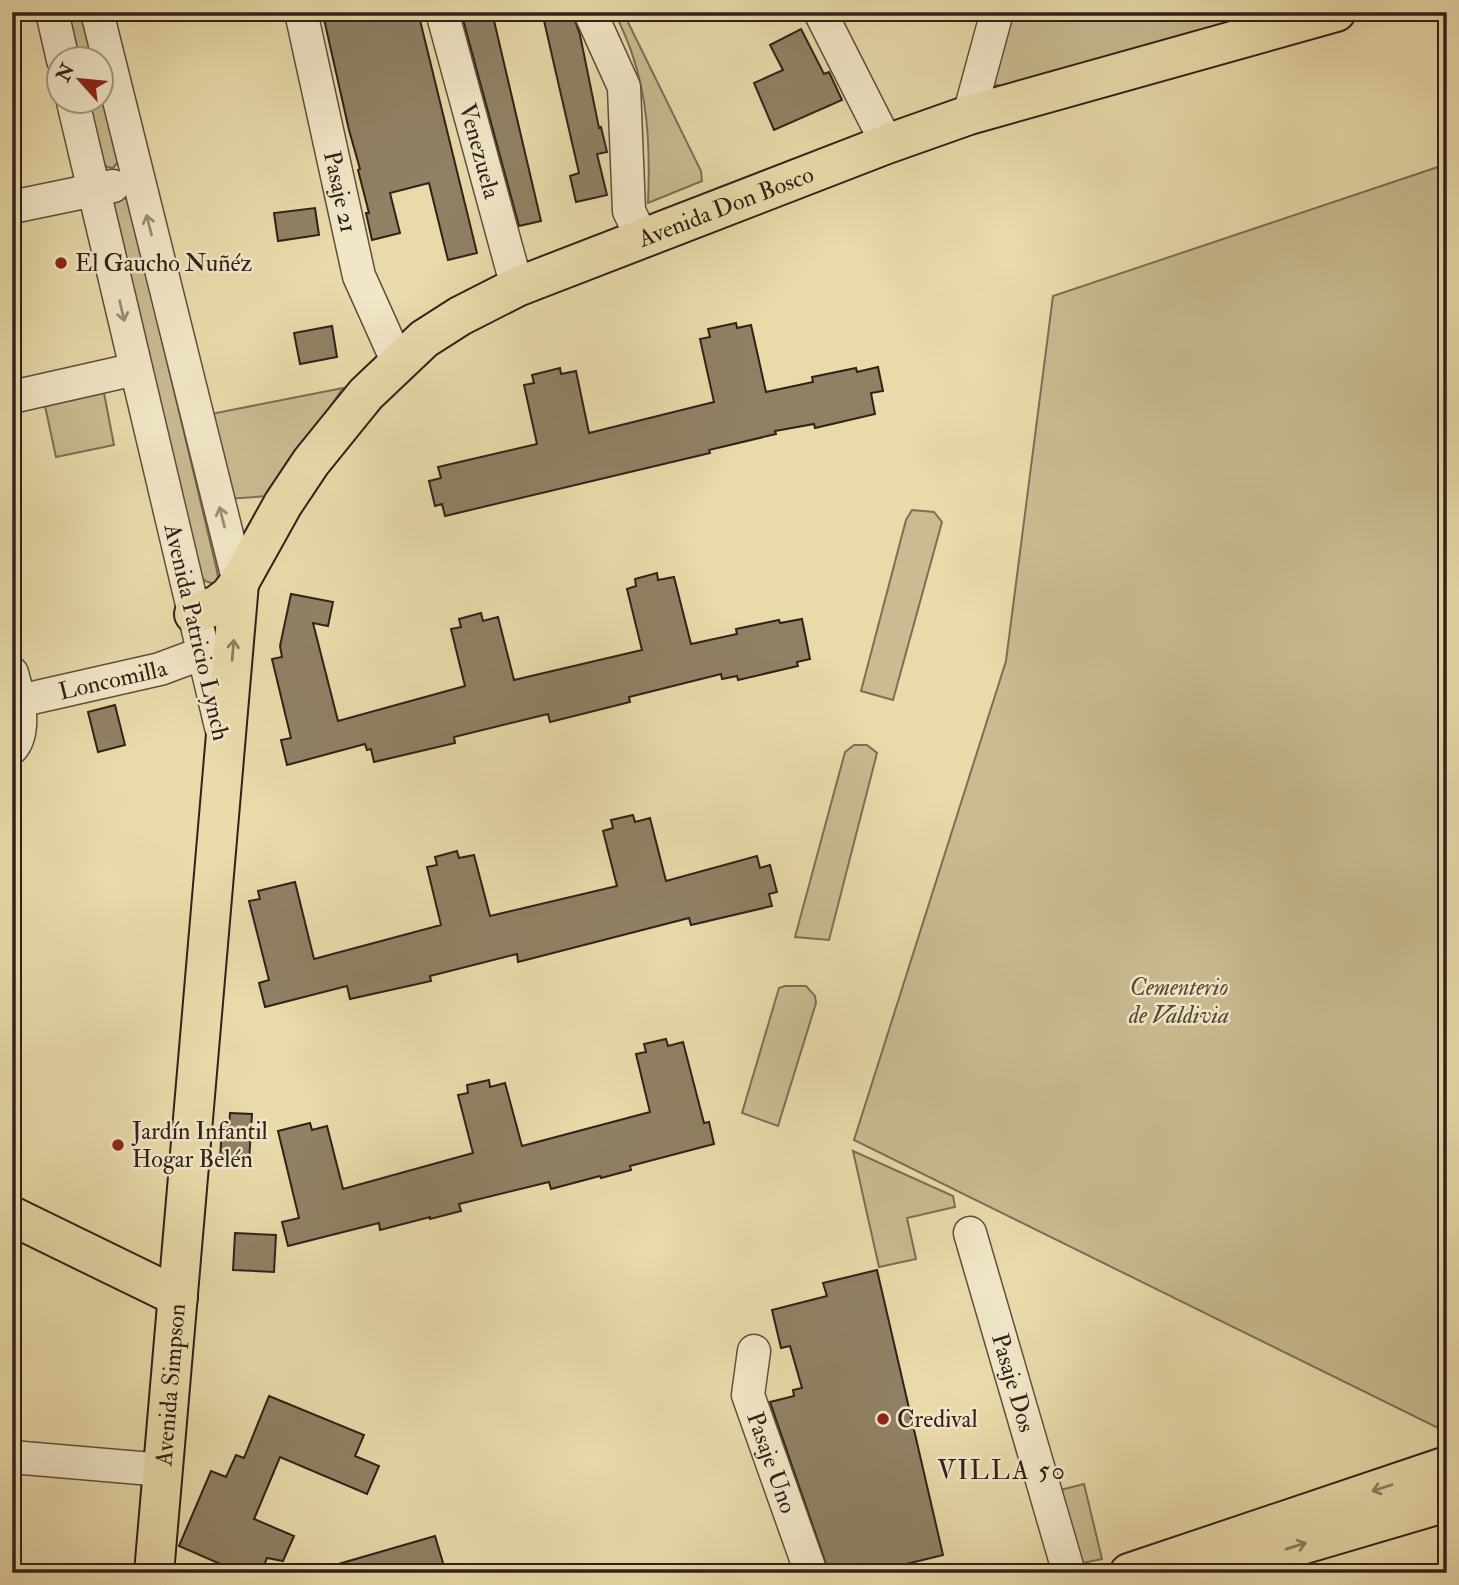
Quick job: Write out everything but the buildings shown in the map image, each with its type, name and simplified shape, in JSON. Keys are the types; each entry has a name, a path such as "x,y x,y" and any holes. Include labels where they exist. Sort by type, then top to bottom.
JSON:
{"main road":[{"name":"Avenida Don Bosco","path":"194,614 217,605 229,596 283,504 311,463 366,394 424,339 460,316 517,287 887,144 970,115 1273,21 1336,12"},
{"name":"Avenida Don Bosco","path":"225,743 239,583"},
{"name":"Avenida Patricio Lynch","path":"178,1297 225,743"},
{"name":"Avenida Simpson","path":"12,1216 178,1297 154,1573"},
{"path":"1129,1573 1447,1466"},
{"path":"1207,1573 1447,1502"}],"street":[{"path":"52,12 60,46"},
{"name":"Avenida Patricio Lynch","path":"97,12 239,583"},
{"name":"Pasaje 21","path":"301,12 359,276 398,363"},
{"name":"Venezuela","path":"442,12 517,287"},
{"path":"590,12 624,87 629,211 642,238"},
{"path":"820,12 887,144"},
{"path":"970,115 997,12"},
{"name":"Avenida Patricio Lynch","path":"76,116 225,743"},
{"path":"12,207 138,180"},
{"path":"12,397 136,369"},
{"name":"Loncomilla","path":"16,687 160,669 203,653"},
{"path":"12,748 18,741 16,687"},
{"name":"Pasaje Dos","path":"970,1233 1069,1573"},
{"name":"Pasaje Uno","path":"754,1351 748,1395 811,1573"},
{"path":"12,1457 163,1470"}],"green space":[{"path":"66,12 85,12 93,46 74,46"},
{"path":"614,12 623,12 701,171 702,181 648,203 649,153 640,82 634,58"},
{"path":"1010,12 1250,12 1246,17 1007,88 994,84"},
{"path":"91,116 110,116 119,157 113,168 107,167 101,159"},
{"name":"Cementerio de Valdivia","path":"1447,164 1447,1424 1436,1427 854,1140 1006,661 1053,296"},
{"path":"123,196 129,202 217,571 218,578 214,584 205,581 199,574 113,207 115,198"},
{"path":"343,388 269,496 226,499 211,414"},
{"path":"104,393 114,445 56,457 45,406"},
{"path":"912,510 934,512 942,522 893,700 861,691 906,520"},
{"path":"854,745 867,745 877,753 829,940 795,937 845,752"},
{"path":"806,986 815,996 816,1003 778,1126 742,1113 779,988"},
{"path":"853,1151 953,1196 955,1207 907,1218 916,1259 879,1267"},
{"path":"1084,1484 1102,1559 1083,1563 1077,1560 1060,1490"}],"place":[{"name":"El Gaucho Nuñéz","path":"61,263"},
{"name":"Jardín Infantil Hogar Belén","path":"118,1145"},
{"name":"Credival","path":"883,1419"}],"district":[{"name":"VILLA 50","path":"1002,1470"}]}
